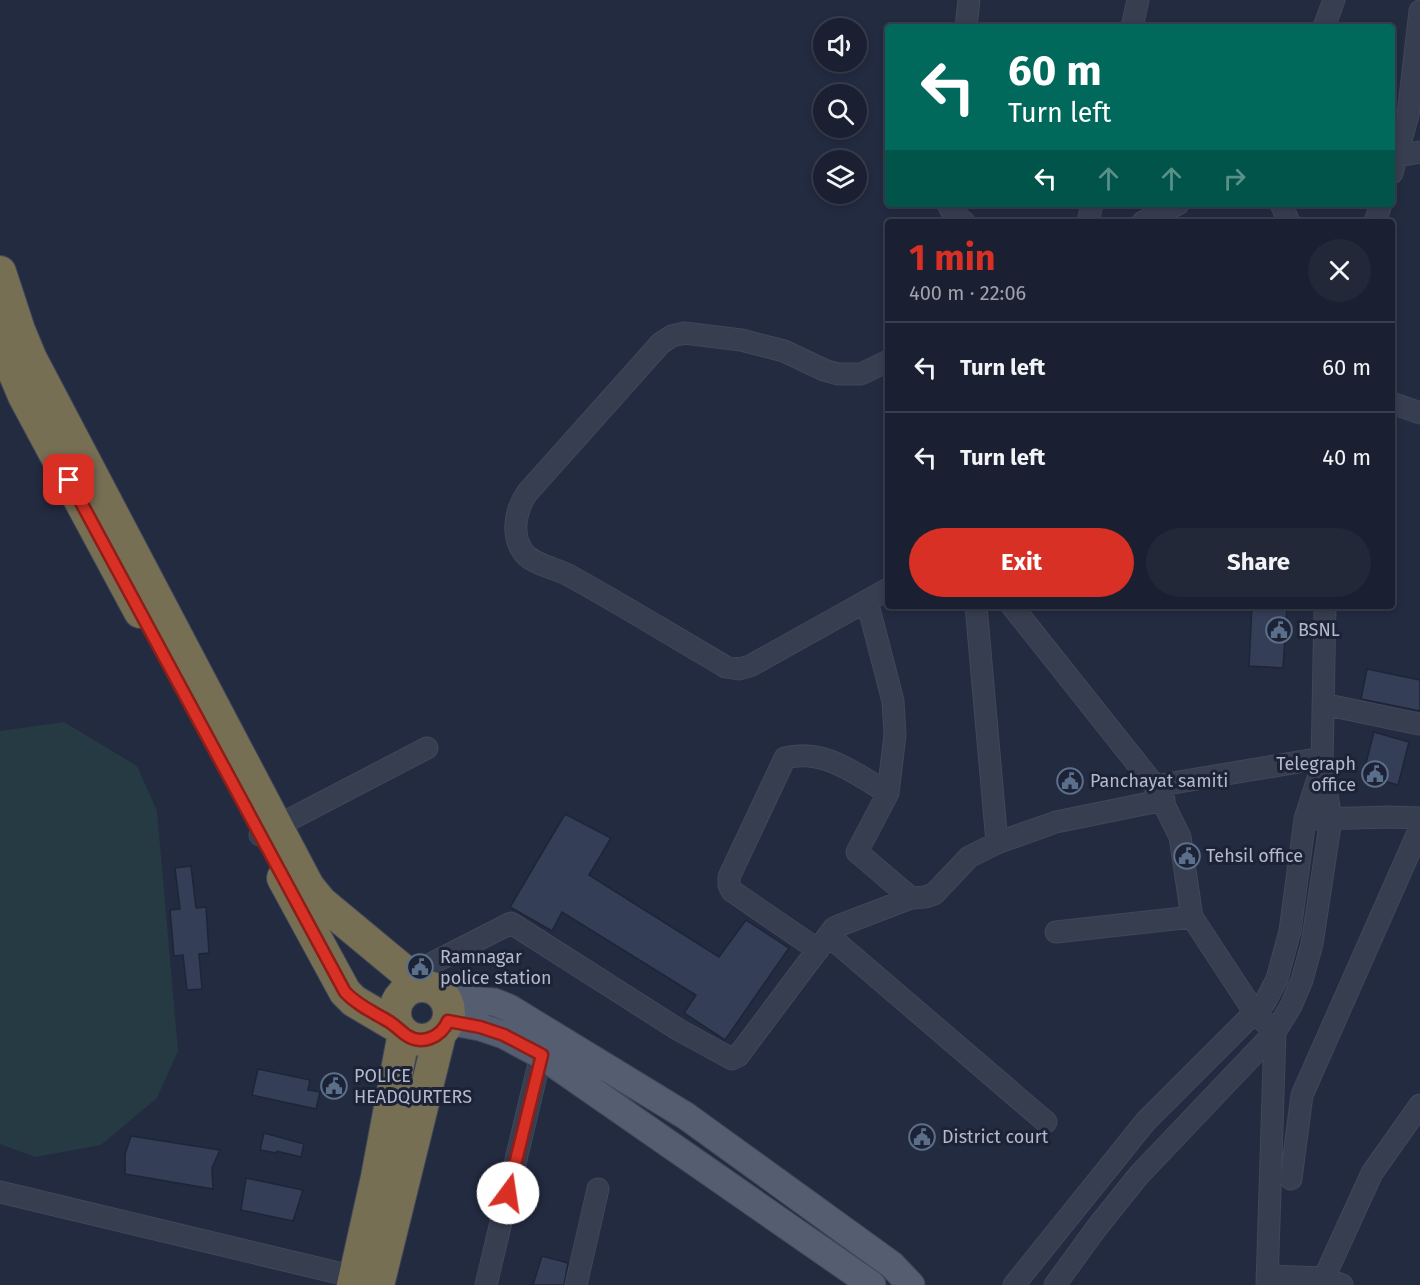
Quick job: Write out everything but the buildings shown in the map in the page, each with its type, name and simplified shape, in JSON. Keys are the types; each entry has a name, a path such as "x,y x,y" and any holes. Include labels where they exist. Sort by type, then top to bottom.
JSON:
{"highway":[{"path":"0,272 31,359 268,831 345,992 354,1001 414,1039 423,1040 433,1003"},
{"path":"0,338 24,396 268,831 314,894 433,1003"},
{"path":"362,1282 401,1030 394,1012 396,1003 408,989 433,1003"},
{"path":"362,1282 433,1003"}],"main road":[{"path":"433,1003 494,1002 509,1008 686,1116 892,1265 911,1285"},
{"path":"433,1003 542,1055 856,1280"}],"street":[{"path":"966,24 969,0"},
{"path":"1133,24 1138,0"},
{"path":"1325,24 1334,0"},
{"path":"1395,164 1408,115 1418,51 1420,11"},
{"path":"1395,164 1420,152"},
{"path":"950,207 960,219"},
{"path":"1149,219 1172,207"},
{"path":"885,362 861,374 838,374 764,345 684,333 672,336 661,343 527,493 518,509 516,519 518,540 528,557 567,574 726,667 738,669 750,666 885,591"},
{"path":"1395,404 1420,413"},
{"path":"867,601 896,718 888,793 857,852 911,898"},
{"path":"976,609 997,843"},
{"path":"1014,609 1160,793 1180,837 1192,917 1255,1013 1275,1032 1267,1280 1333,1282 1372,1173 1420,1105"},
{"path":"1055,1285 1139,1175 1275,1032 1291,1006 1302,980 1312,944 1331,819 1322,762 1325,609"},
{"path":"1323,704 1419,724"},
{"path":"268,831 427,748"},
{"path":"888,793 836,762 810,756 785,758 729,877 729,885 732,891 824,943 1046,1122"},
{"path":"433,1003 511,923 679,1030 732,1059 738,1056 838,926 911,898 934,894 969,857 997,843 1056,822 1160,793 1322,762"},
{"path":"1014,1285 1146,1121 1265,1002 1277,979 1290,931 1305,819 1322,762"},
{"path":"1305,819 1420,818"},
{"path":"1291,1179 1302,1095 1420,828"},
{"path":"1056,932 1192,917"},
{"path":"486,1285 542,1055"},
{"path":"576,1285 598,1189"},
{"path":"0,1192 362,1282"},
{"path":"856,1280 869,1248"}],"shaded area":[{"path":"64,722 137,766 157,811 178,1051 157,1098 101,1145 35,1157 0,1144 0,731"}],"place":[{"name":"BSNL","path":"1279,630"},
{"name":"Telegraph office","path":"1375,774"},
{"name":"Panchayat samiti","path":"1070,781"},
{"name":"Tehsil office","path":"1187,856"},
{"name":"Ramnagar police station","path":"420,967"},
{"name":"POLICE HEADQURTERS","path":"334,1086"},
{"name":"District court","path":"922,1137"}],"route":[{"path":"69,480 345,992 354,1001 414,1039 423,1040 440,1034 448,1021 480,1027 504,1035 542,1055 508,1193"}]}
